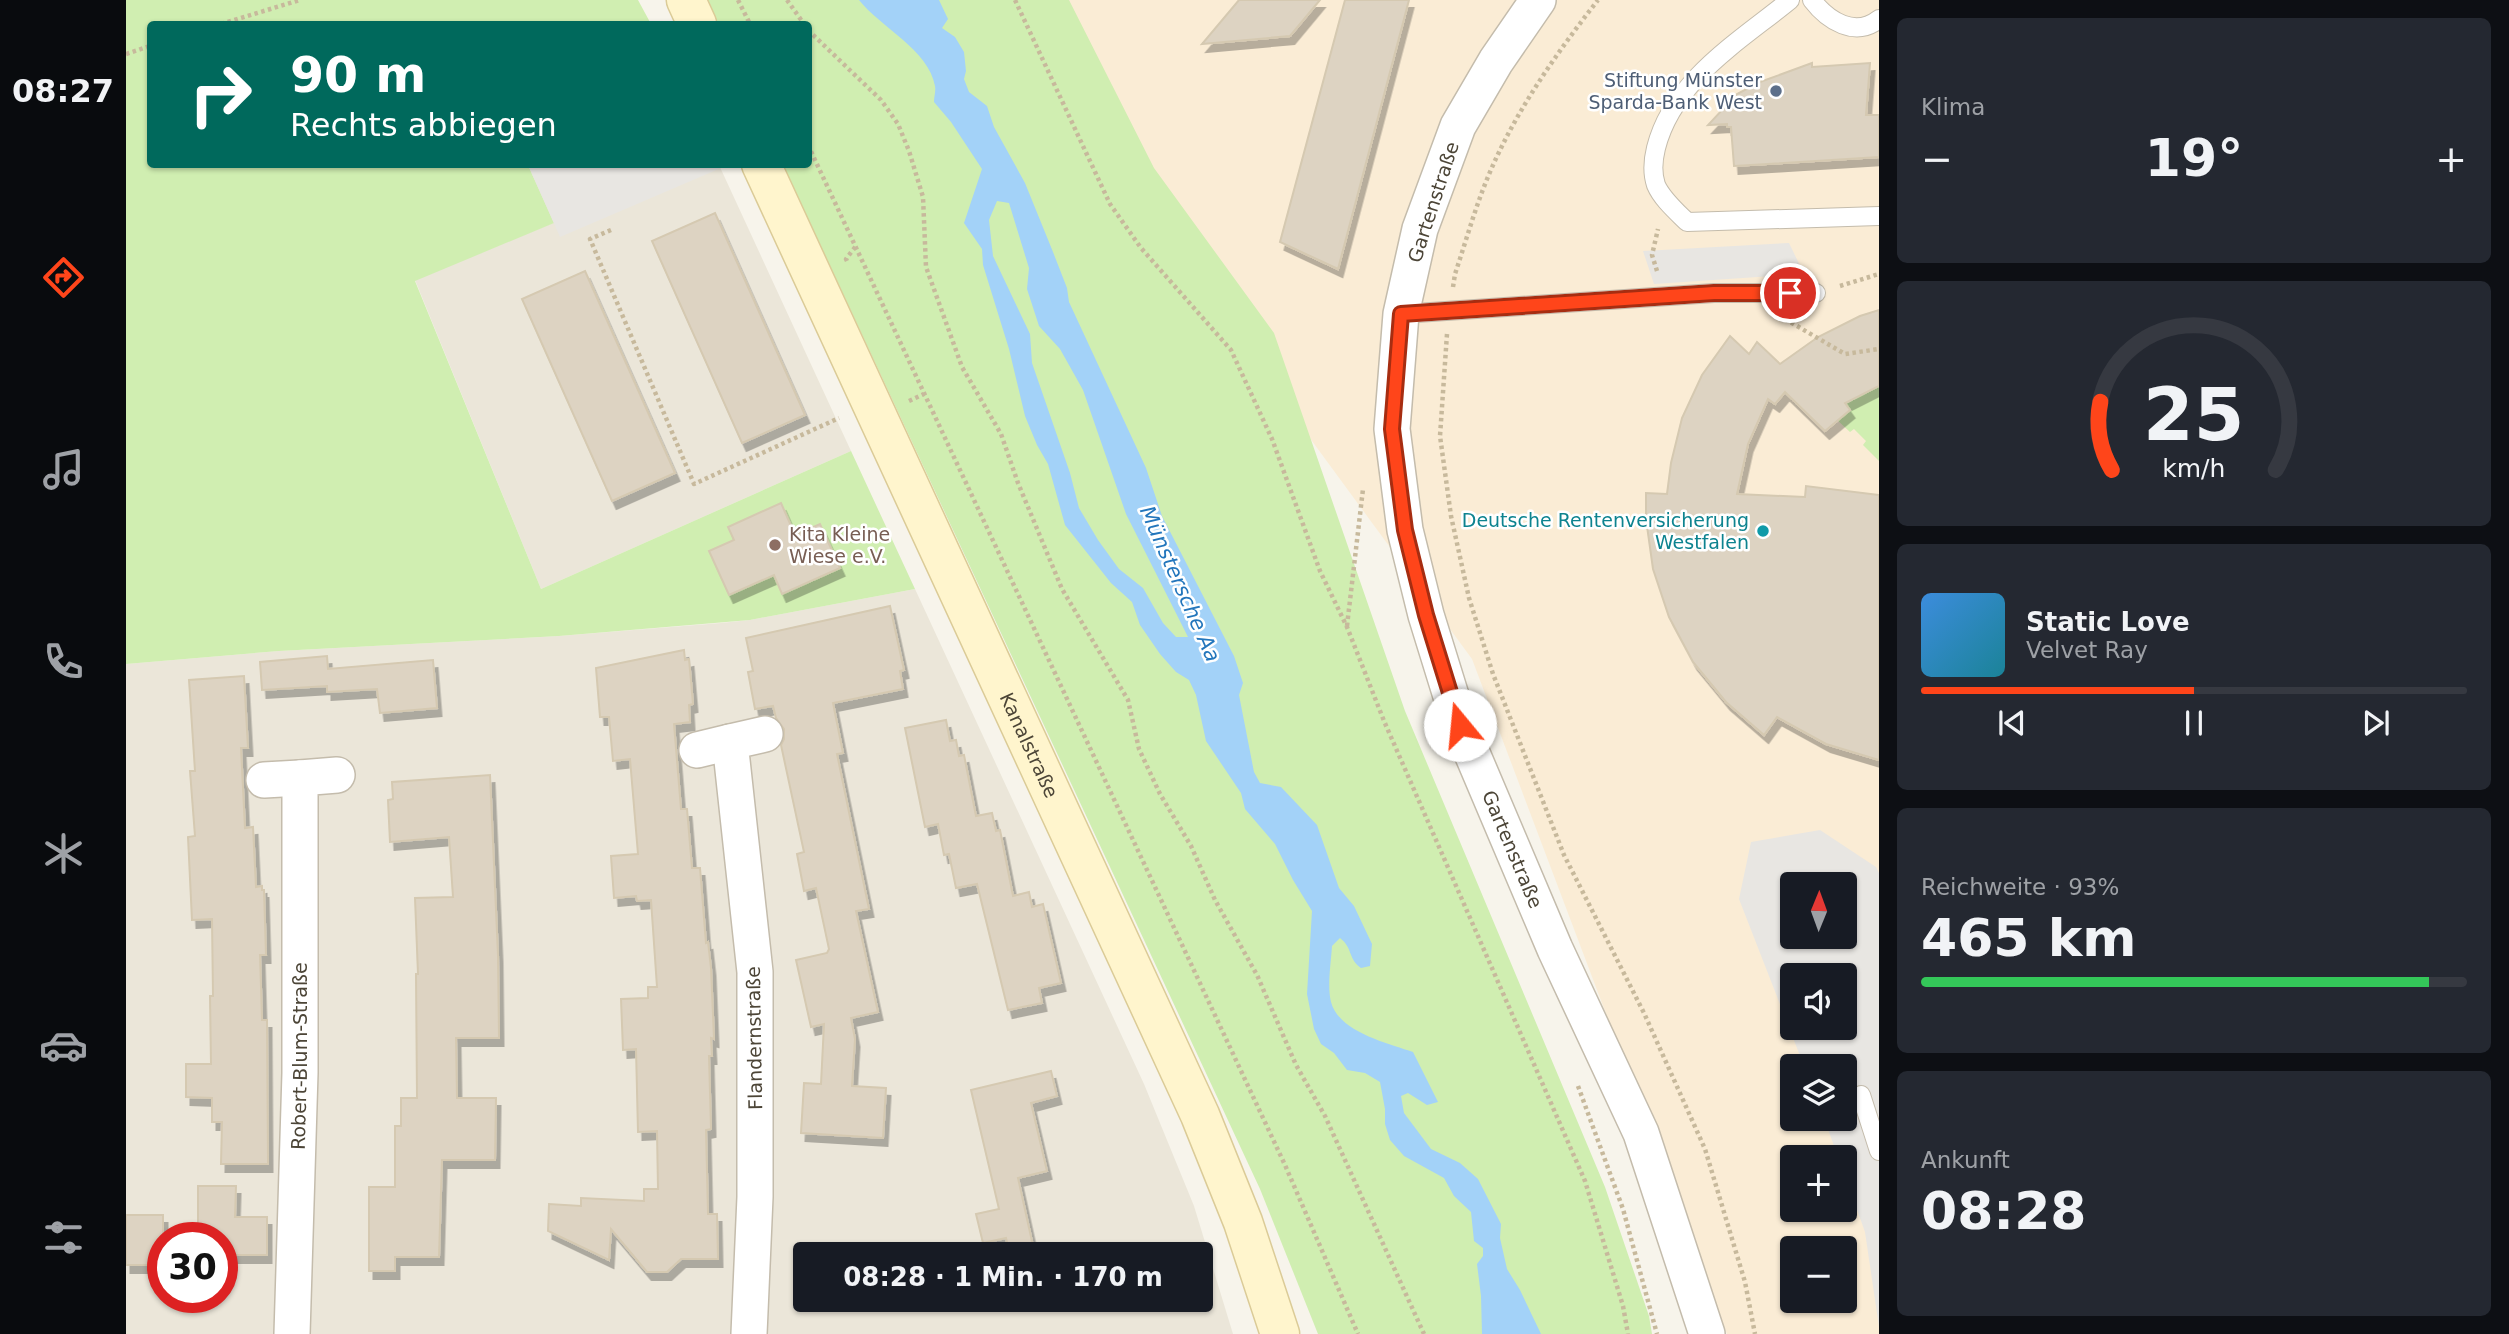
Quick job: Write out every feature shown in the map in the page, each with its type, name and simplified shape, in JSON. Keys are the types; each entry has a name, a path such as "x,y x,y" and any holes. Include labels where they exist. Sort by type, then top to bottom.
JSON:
{"main road":[{"path":"685,0 696,21"},
{"name":"Kanalstraße","path":"763,168 1194,1103 1243,1222 1280,1334"}],"street":[{"name":"Gartenstraße","path":"1538,0 1496,61 1458,126 1420,229 1401,314 1392,429 1405,530 1430,627 1460,725 1555,949 1641,1133 1707,1334"},
{"name":"Flandernstraße","path":"749,1334 755,1196 755,972 713,746 765,734"},
{"path":"264,780 337,775"},
{"name":"Robert-Blum-Straße","path":"292,1334 300,1073 300,778"}],"lane":[{"path":"1790,0 1699,74 1681,94 1667,116 1658,140 1653,171 1656,185 1687,222 1879,216"},
{"path":"1812,0 1821,12 1835,22 1847,26 1871,26 1879,19"},
{"path":"1401,314 1714,293 1816,293"},
{"path":"1861,1095 1879,1151"}],"path":[{"path":"231,21 300,0"},
{"path":"737,0 748,21"},
{"path":"787,0 802,21"},
{"path":"1015,0 1111,204 1141,248 1231,350 1272,439 1320,571 1347,627 1384,721 1585,1181 1623,1306 1628,1334"},
{"path":"1598,0 1555,55 1512,126 1482,191 1455,274 1444,361 1440,436 1451,516 1469,598 1493,674 1564,855 1649,1024 1705,1149 1745,1282 1755,1334"},
{"path":"812,34 881,100 898,124 923,197 926,267 962,367 1001,434 1018,483 1062,589 1128,700 1139,749 1160,794 1191,846 1215,900 1257,975 1296,1065 1325,1116 1424,1334"},
{"path":"126,54 147,47"},
{"path":"812,154 1279,1153 1358,1334"},
{"path":"611,230 590,239 694,484 845,415"},
{"path":"1816,293 1879,274"},
{"path":"1773,312 1845,354 1879,349"},
{"path":"902,404 924,394"},
{"path":"1347,627 1364,483"}],"shaded area":[{"path":"1044,0 1879,0 1879,1334 1727,1334 1472,659 1127,189"},
{"path":"529,168 720,168 851,451 541,589 415,280 553,223"},
{"path":"529,168 721,168 560,237"},
{"path":"1789,243 1804,274 1654,284 1643,251"},
{"path":"915,589 1144,1084 1194,1206 1205,1242 793,1242 793,1312 1213,1312 1213,1268 1233,1334 126,1334 126,664 279,651 559,636 721,623"},
{"path":"1820,830 1876,867 1879,873 1879,1327 1865,1232 1857,1210 1857,1145 1834,1145 1829,1131 1857,1131 1857,1054 1799,1054 1794,1040 1857,1040 1857,963 1780,963 1780,1004 1739,899 1751,842"}],"green space":[{"path":"126,0 638,0 649,21 147,21 147,168 529,168 554,223 415,281 541,589 851,451 915,589 750,620 559,636 279,651 126,664"},
{"path":"706,0 1069,0 1154,168 1274,333 1405,711 1605,1187 1649,1316 1652,1334 1318,1334 1260,1189 784,168 812,168 812,21 716,21"},
{"path":"1879,386 1879,461 1863,445 1866,441 1854,429 1850,432 1835,418 1841,418 1850,410 1846,404"}],"water":[{"name":"Münstersche Aa","path":"859,0 939,0 948,19 942,28 955,37 964,52 964,79 969,92 987,106 994,127 1025,183 1067,288 1069,302 1146,468 1162,516 1234,656 1243,683 1239,695 1254,772 1260,783 1281,787 1317,825 1339,888 1354,906 1372,944 1370,966 1361,968 1340,938 1332,946 1329,982 1331,1002 1336,1012 1354,1029 1413,1052 1438,1102 1427,1105 1408,1093 1401,1096 1404,1113 1431,1149 1460,1163 1478,1179 1501,1224 1500,1238 1507,1269 1541,1334 1482,1334 1477,1264 1483,1256 1483,1248 1474,1241 1471,1212 1454,1196 1444,1178 1404,1156 1390,1140 1385,1124 1380,1082 1365,1073 1347,1070 1334,1053 1321,1044 1314,1029 1307,994 1312,911 1275,844 1245,809 1241,793 1206,741 1196,695 1189,680 1176,672 1160,654 1140,625 1132,602 1111,583 1065,525 1048,464 1025,416 1009,349 983,265 982,249 964,223 982,169 951,122 934,102 935,86 923,61","holes":["997,201 1009,203 1029,268 1027,289 1039,326 1060,349 1083,390 1126,514 1188,637 1176,637 1163,623 1143,588 1119,569 1079,508 1070,473 1032,363 1030,334 993,256 989,220"]}],"building":[{"path":"1239,0 1320,0 1290,36 1202,44"},
{"path":"1345,0 1409,0 1338,269 1280,242"},
{"path":"1812,63 1812,67 1870,63 1866,115 1879,115 1879,157 1734,166 1731,127 1727,127 1727,124 1708,125 1737,94 1760,82"},
{"path":"715,213 805,415 742,443 652,241"},
{"path":"585,271 675,473 612,501 522,299"},
{"name":"Deutsche Rentenversicherung Westfalen","path":"1879,310 1879,386 1845,403 1850,410 1825,431 1785,392 1775,404 1768,399 1748,444 1737,494 1805,497 1806,486 1879,495 1879,760 1826,744 1777,717 1764,735 1726,702 1693,662 1669,617 1653,569 1646,519 1646,493 1667,494 1682,418 1702,375 1730,336 1749,354 1757,342 1780,364 1818,337 1860,316"},
{"name":"Kita Kleine Wiese e.V.","path":"781,503 795,535 820,524 840,568 782,594 774,575 729,595 709,551 734,540 728,527"},
{"path":"890,606 904,670 900,671 903,689 833,703 843,753 837,754 869,909 856,911 878,1012 851,1018 855,1039 852,1086 886,1088 883,1138 801,1133 804,1083 821,1084 824,1024 811,1027 796,960 827,953 829,949 816,888 804,891 797,854 804,852 781,745 784,729 776,718 773,706 755,709 748,672 753,671 746,638"},
{"path":"684,650 685,660 689,659 693,704 689,705 690,722 674,724 681,809 687,809 692,868 700,868 706,943 708,942 711,968 714,1039 711,1038 712,1056 709,1056 711,1129 706,1130 708,1214 717,1214 718,1259 681,1259 667,1272 647,1272 611,1229 609,1260 548,1231 549,1204 581,1206 581,1198 644,1201 644,1189 658,1189 657,1131 638,1132 636,1049 623,1050 621,999 648,998 648,987 657,987 651,900 637,901 636,896 614,898 611,856 638,854 630,759 613,761 609,717 600,717 596,668"},
{"path":"327,656 328,669 433,660 437,708 380,713 377,689 327,692 327,686 262,690 260,662"},
{"path":"244,676 248,748 241,748 245,828 253,827 256,887 262,886 264,890 266,955 260,955 262,1020 267,1020 268,1164 221,1164 222,1122 212,1122 212,1098 186,1097 186,1064 211,1064 210,996 213,996 212,919 192,920 188,837 195,836 190,771 195,771 189,680"},
{"path":"946,720 950,741 956,740 959,756 964,755 976,816 992,813 996,831 1000,830 1013,896 1029,892 1032,907 1043,904 1061,983 1039,988 1042,1003 1008,1010 977,884 956,888 949,854 944,855 938,824 925,827 905,728"},
{"path":"490,775 499,1038 456,1038 457,1098 496,1098 495,1160 442,1160 439,1257 395,1257 395,1271 369,1271 369,1187 395,1187 395,1126 401,1126 401,1098 417,1098 418,974 415,898 453,897 449,837 390,842 388,800 393,799 392,782"},
{"path":"1051,1071 1057,1096 1031,1103 1047,1171 1018,1178 1032,1242 1007,1242 1006,1238 983,1242 976,1214 999,1209 971,1090"},
{"path":"198,1186 236,1186 235,1217 267,1217 267,1255 238,1255 238,1222 198,1222"},
{"path":"126,1215 163,1215 163,1222 147,1222 147,1265 126,1265"}],"place":[{"name":"Stiftung Münster Sparda-Bank West","path":"1776,91"},
{"name":"Deutsche Rentenversicherung Westfalen","path":"1763,531"},
{"name":"Kita Kleine Wiese e.V.","path":"775,545"}],"route":[{"path":"1460,725 1426,615 1405,530 1392,429 1401,314 1714,293 1790,293"}]}
